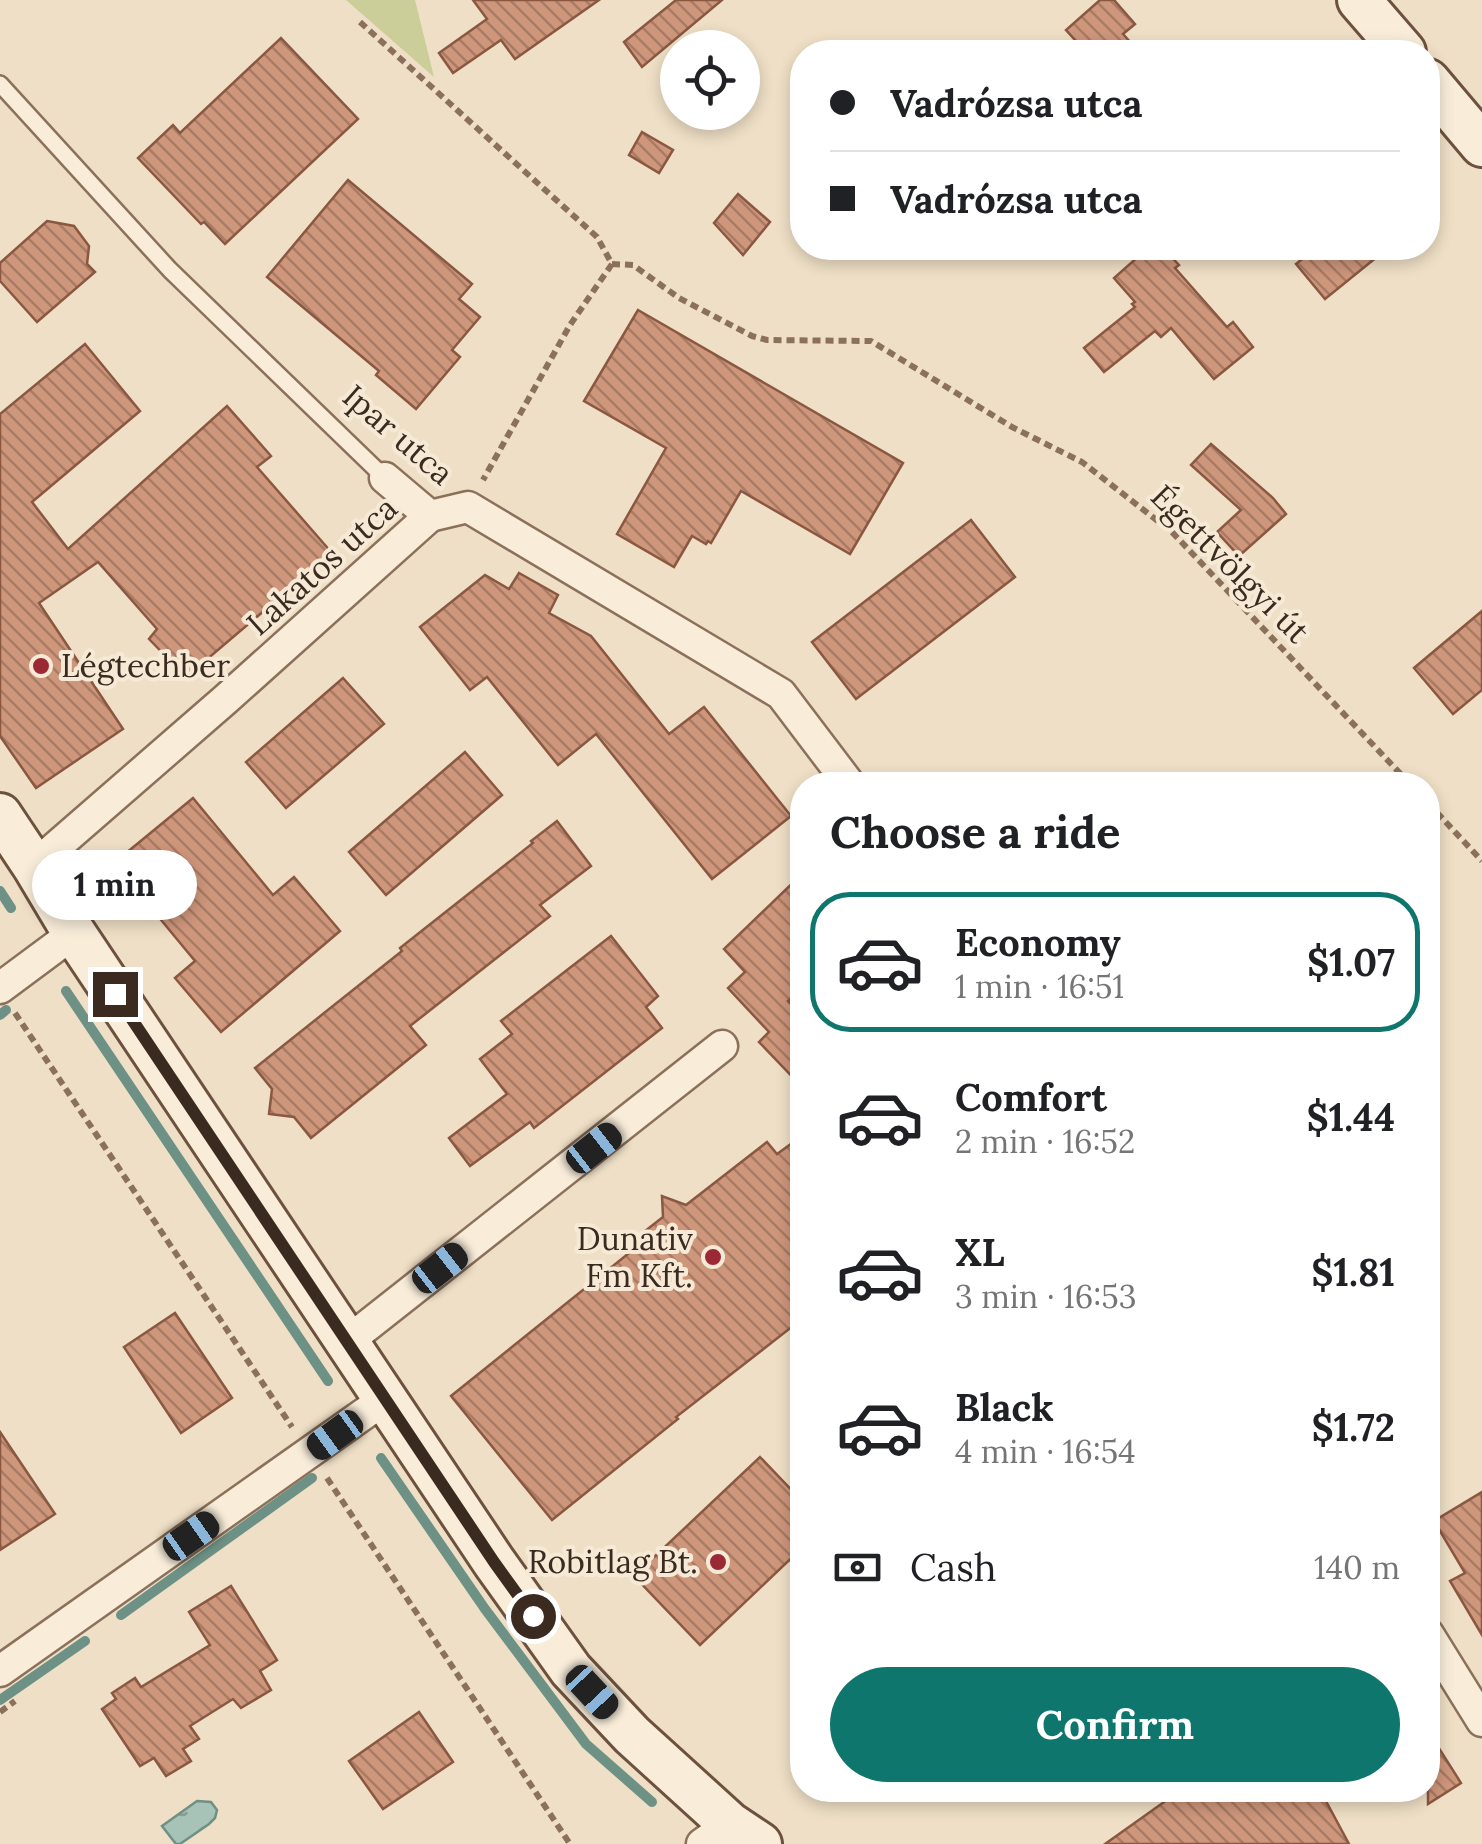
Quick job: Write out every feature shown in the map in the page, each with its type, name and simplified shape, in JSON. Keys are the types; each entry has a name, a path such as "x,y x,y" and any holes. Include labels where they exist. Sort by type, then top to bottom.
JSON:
{"street":[{"path":"1359,0 1394,40"},
{"path":"1440,95 1482,146"},
{"name":"Ipar utca","path":"385,478 430,516 468,507 781,694 840,772"},
{"name":"Lakatos utca","path":"34,866 430,516"},
{"path":"0,815 74,933 385,1399 571,1670 731,1837"},
{"path":"4,995 74,933"},
{"path":"348,1341 722,1046"},
{"path":"0,1671 385,1399"},
{"path":"1440,1653 1482,1721"}],"lane":[{"name":"Ipar utca","path":"0,84 170,270 385,478"}],"path":[{"path":"360,22 597,237 612,264 570,325 468,507"},
{"name":"Égettvölgyi út","path":"612,264 633,265 679,298 752,336 767,340 872,341 1012,427 1082,462 1172,532 1398,772"},
{"path":"1440,816 1482,861"},
{"path":"4,995 570,1844"}],"green space":[{"path":"346,0 415,0 434,77"}],"water":[{"path":"197,1801 211,1802 217,1810 215,1818 176,1844 162,1826"}],"building":[{"path":"473,0 599,0 515,59 501,40 453,73 439,53 487,19"},
{"path":"676,0 722,0 686,30 660,30 660,52 642,67 624,42"},
{"path":"1100,0 1114,0 1135,24 1123,34 1128,40 1075,40 1066,30"},
{"path":"281,38 358,119 225,244 138,158 173,125 180,133"},
{"path":"642,132 673,150 659,173 629,155"},
{"path":"348,180 472,284 459,299 480,317 452,350 460,357 416,409 376,375 379,371 267,277"},
{"path":"738,194 770,222 743,255 714,223"},
{"path":"47,221 74,226 89,246 87,264 95,272 37,322 0,281 0,263"},
{"path":"1134,260 1174,260 1179,265 1175,268 1227,327 1233,322 1253,347 1214,379 1171,328 1161,337 1155,331 1104,372 1084,348 1135,307 1114,278"},
{"path":"1301,260 1373,260 1325,299 1296,264"},
{"path":"638,310 903,463 850,554 741,491 711,543 692,536 674,567 617,534 666,448 584,401"},
{"path":"85,344 140,411 32,502 68,549 227,406 271,456 257,467 332,553 186,677 149,639 157,629 98,562 39,603 123,729 36,788 0,736 0,414"},
{"path":"1211,444 1286,514 1239,556 1217,532 1241,510 1191,465"},
{"path":"971,520 1015,577 856,699 812,642"},
{"path":"519,573 558,595 549,613 591,636 669,734 704,707 790,817 712,879 596,734 558,765 487,677 470,690 420,627 485,575 509,589"},
{"path":"1482,611 1482,690 1453,714 1414,668"},
{"path":"343,678 384,724 286,808 246,762"},
{"path":"465,752 502,795 386,895 349,852"},
{"path":"193,798 273,895 294,877 340,931 221,1032 175,978 195,961 114,863"},
{"path":"557,821 591,866 540,905 550,916 410,1026 426,1045 311,1138 294,1117 269,1114 272,1089 255,1068"},
{"path":"790,886 790,1074 759,1042 769,1032 728,988 745,972 724,949"},
{"path":"611,936 658,996 646,1007 662,1028 534,1128 530,1122 470,1166 449,1138 507,1094 480,1059 512,1034 501,1021"},
{"path":"767,1142 777,1154 790,1145 790,1328 552,1520 451,1396 644,1241 640,1235 663,1217 662,1196 686,1205"},
{"path":"175,1313 232,1398 181,1433 124,1347"},
{"path":"0,1432 55,1514 0,1550"},
{"name":"Robitlag Bt.","path":"760,1457 790,1488 790,1559 700,1645 634,1576"},
{"path":"1482,1492 1482,1635 1450,1581 1465,1573 1440,1531 1440,1517"},
{"path":"231,1586 277,1660 260,1671 271,1690 241,1708 233,1699 190,1726 199,1739 183,1749 191,1761 166,1776 154,1758 140,1766 102,1709 116,1699 112,1693 135,1678 141,1687 210,1645 189,1612"},
{"path":"419,1712 453,1762 383,1809 349,1761"},
{"path":"1440,1750 1461,1783 1440,1796"},
{"path":"1164,1802 1326,1802 1349,1844 1105,1844"}],"waterway":[{"path":"0,891 11,908"},
{"path":"66,991 328,1381"},
{"path":"0,1015 6,1010"},
{"path":"381,1458 485,1609 586,1744 652,1802"},
{"path":"121,1615 312,1478"},
{"path":"0,1700 85,1641"}],"place":[{"name":"Légtechber","path":"41,666"},
{"name":"Dunativ Fm Kft.","path":"713,1257"},
{"name":"Robitlag Bt.","path":"718,1562"}],"route":[{"path":"115,994 533,1616"}]}
